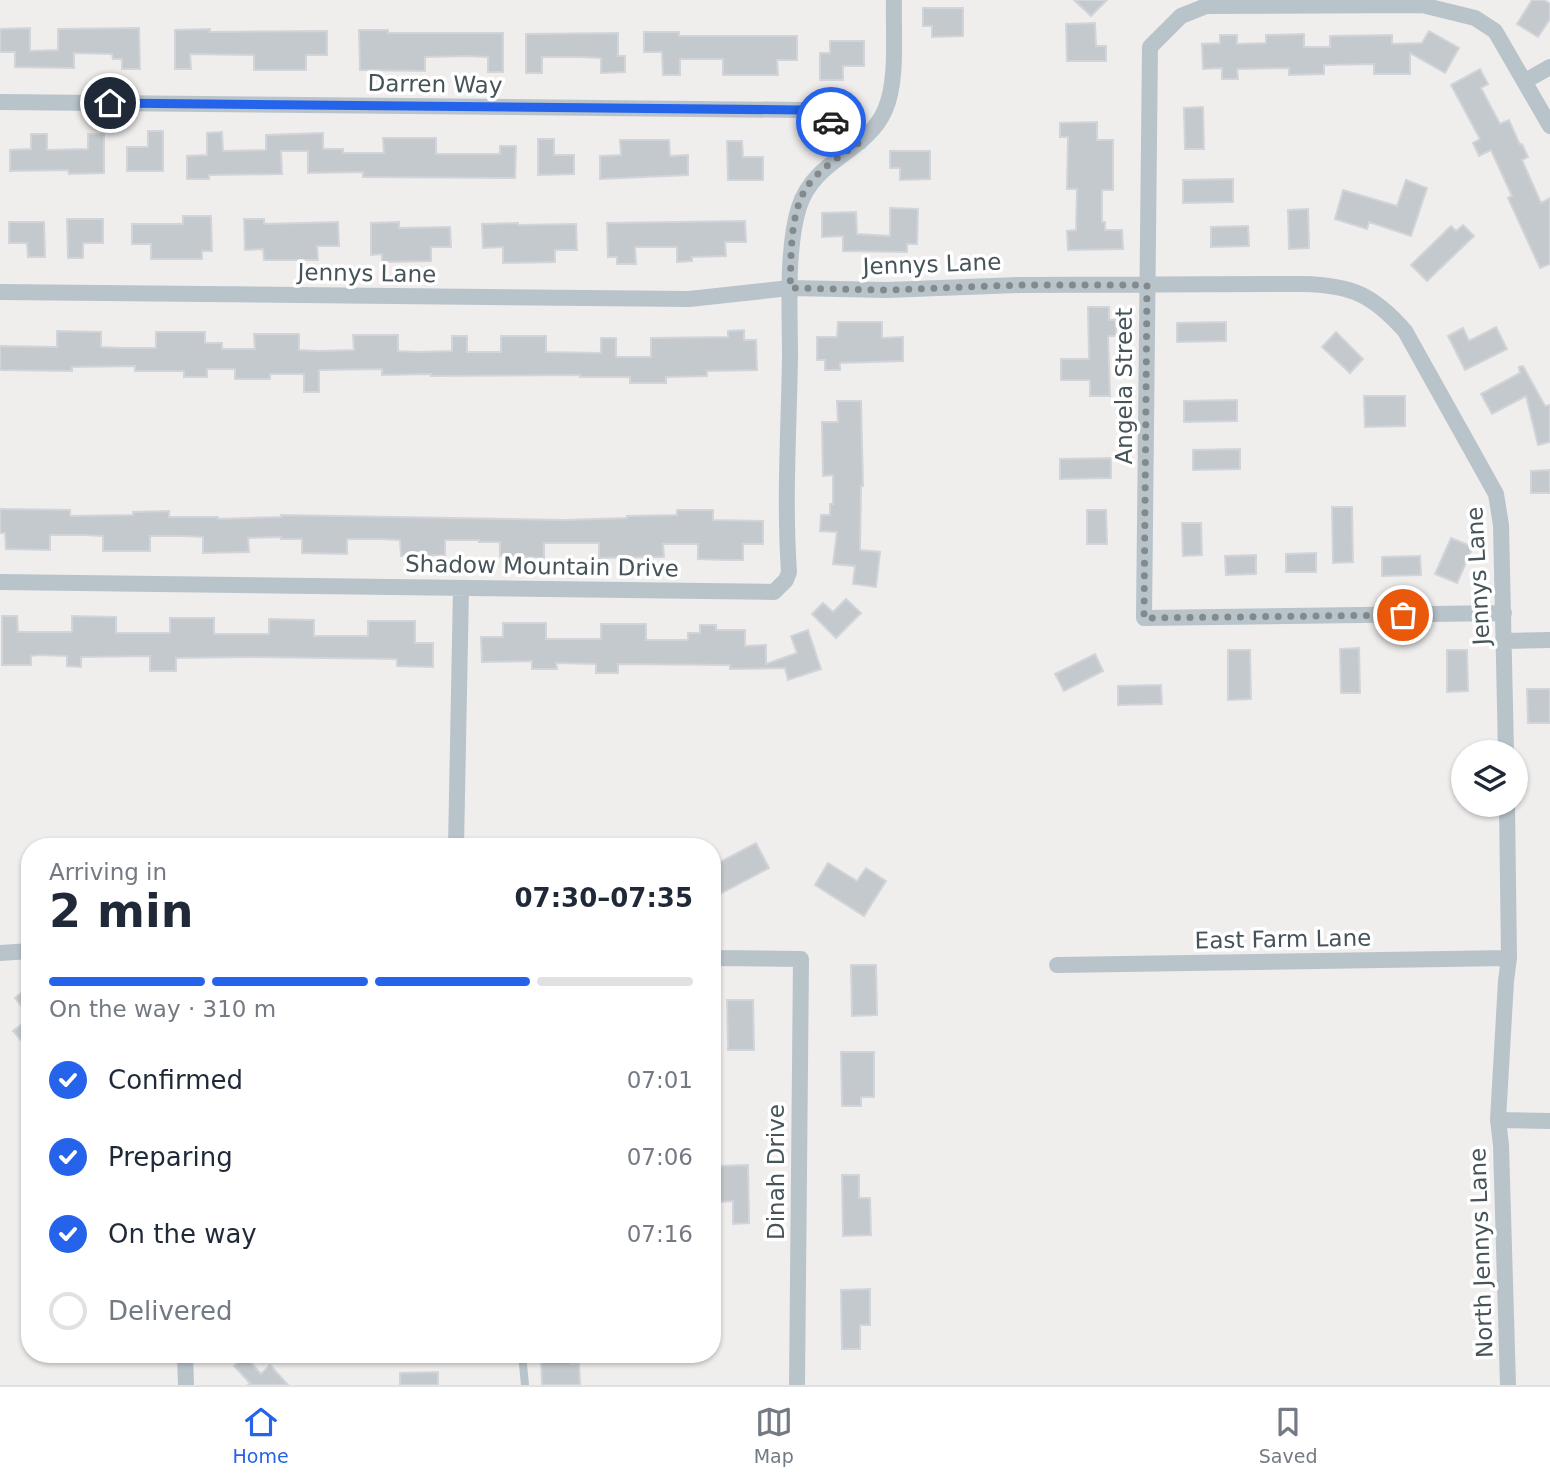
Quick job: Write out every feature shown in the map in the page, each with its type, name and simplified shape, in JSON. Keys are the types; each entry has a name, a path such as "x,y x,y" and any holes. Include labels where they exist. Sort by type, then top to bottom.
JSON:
{"street":[{"path":"790,288 793,228 811,181 831,162 860,142 885,111 892,88 894,0"},
{"name":"Angela Street","path":"1504,613 1144,618 1150,47 1181,16 1206,6 1422,5 1475,18 1495,31 1525,81"},
{"path":"1550,67 1525,81 1550,126"},
{"name":"Darren Way","path":"0,102 801,110 825,117 860,142"},
{"name":"Jennys Lane","path":"0,292 689,299 790,288 887,290 1020,285 1325,285 1346,288 1366,296 1385,309 1405,331 1496,494 1502,524 1506,740"},
{"name":"Shadow Mountain Drive","path":"0,582 774,592 786,580 789,572 790,288"},
{"path":"456,838 461,588"},
{"path":"1504,641 1550,640"},
{"path":"1507,817 1509,958"},
{"path":"0,953 21,952"},
{"name":"Dinah Drive","path":"721,958 801,959 797,1385"},
{"name":"East Farm Lane","path":"1057,965 1509,958"},
{"name":"North Jennys Lane","path":"1508,1385 1501,1145 1497,1120 1509,958"},
{"path":"1497,1120 1550,1121"},
{"path":"185,1363 186,1385"}],"lane":[{"path":"523,1363 525,1385"}],"building":[{"path":"1074,0 1107,0 1091,16"},
{"path":"1532,0 1544,0 1550,4 1550,19 1538,37 1517,24"},
{"path":"923,8 963,8 963,36 932,37 932,26 923,26"},
{"path":"1095,23 1096,46 1106,46 1106,61 1067,61 1066,24"},
{"path":"30,28 30,51 58,50 58,29 139,28 140,69 122,69 122,59 113,59 112,54 74,53 74,68 15,67 15,52 0,52 0,29"},
{"path":"210,29 210,32 327,31 327,55 306,55 306,70 254,70 254,55 190,54 191,69 175,69 175,30"},
{"path":"359,30 388,30 388,33 503,33 503,72 488,72 488,57 468,56 425,57 425,71 360,70"},
{"path":"1429,31 1459,48 1445,73 1410,53 1410,74 1374,74 1374,64 1324,65 1324,74 1289,75 1289,68 1237,69 1238,79 1222,79 1222,68 1203,69 1202,44 1220,43 1220,35 1237,35 1237,44 1266,43 1266,35 1304,34 1304,47 1330,47 1330,36 1392,35 1392,44 1422,43"},
{"path":"644,32 679,32 679,36 797,36 797,60 777,60 778,75 723,75 723,59 680,59 680,75 663,75 662,52 644,52"},
{"path":"618,33 618,56 625,56 625,72 601,73 601,58 542,57 542,73 526,73 526,34"},
{"path":"830,41 864,41 864,66 843,66 843,80 820,80 820,53 830,53"},
{"path":"1480,69 1488,84 1481,88 1500,124 1509,120 1528,157 1522,160 1541,203 1550,198 1550,264 1540,268 1508,198 1512,196 1491,150 1479,156 1473,143 1480,139 1451,85"},
{"path":"1203,107 1204,149 1185,149 1184,108"},
{"path":"1097,122 1097,140 1113,140 1113,190 1102,190 1102,222 1105,222 1105,230 1122,230 1123,249 1068,250 1067,231 1076,230 1077,189 1067,189 1068,137 1060,137 1060,123"},
{"path":"148,131 163,131 163,171 127,171 127,147 148,147"},
{"path":"222,132 223,151 266,150 266,135 323,133 323,149 343,149 343,153 384,153 383,138 436,138 436,154 500,154 500,146 516,146 515,178 363,177 363,172 308,173 308,151 281,151 282,174 209,175 209,179 187,179 187,156 207,155 207,133"},
{"path":"31,134 47,134 47,150 88,149 88,134 104,134 104,173 69,174 68,170 10,171 10,150 31,149"},
{"path":"538,139 554,139 554,155 574,155 574,174 538,175"},
{"path":"620,140 669,140 670,156 688,155 688,175 600,179 600,156 621,155"},
{"path":"727,141 742,141 743,157 763,157 763,180 728,180"},
{"path":"890,151 930,151 930,179 900,180 900,168 890,168"},
{"path":"1233,179 1233,202 1183,203 1183,180"},
{"path":"1406,180 1427,188 1411,236 1369,222 1367,229 1335,219 1343,190 1397,206"},
{"path":"890,208 918,209 917,244 907,244 907,252 843,251 843,236 822,237 822,213 856,212 857,234 890,236"},
{"path":"1308,209 1309,248 1289,249 1288,210"},
{"path":"183,216 211,216 212,251 202,251 202,259 151,259 151,244 132,244 132,224 183,224"},
{"path":"67,219 103,219 103,243 83,243 83,258 68,258"},
{"path":"244,219 264,219 264,224 338,222 339,246 317,246 318,260 264,260 263,249 245,250"},
{"path":"745,221 746,242 725,242 726,256 692,257 692,261 677,262 677,247 635,247 636,264 617,264 617,257 608,257 607,223"},
{"path":"9,222 44,222 45,257 28,257 27,243 9,243"},
{"path":"399,222 399,228 450,227 451,247 431,247 431,261 382,262 382,254 371,255 371,223"},
{"path":"482,224 576,224 577,250 555,250 555,262 503,263 503,247 483,248"},
{"path":"1463,225 1474,236 1427,281 1411,265 1451,226 1456,231"},
{"path":"1248,226 1249,246 1211,247 1211,227"},
{"path":"1088,307 1109,307 1109,320 1116,320 1116,336 1108,336 1110,396 1090,396 1090,380 1061,380 1061,359 1089,359"},
{"path":"838,322 882,322 882,338 903,337 903,361 840,363 840,370 825,370 825,360 817,360 817,337 837,337"},
{"path":"1226,322 1226,341 1177,342 1177,323"},
{"path":"1496,327 1507,349 1465,370 1448,336 1463,328 1469,341"},
{"path":"744,330 744,340 756,340 757,370 707,371 707,376 666,377 666,383 630,383 630,377 580,375 431,376 382,375 382,369 319,370 319,392 304,392 304,374 270,374 270,379 235,379 235,369 207,369 207,377 184,377 184,371 135,371 135,366 72,367 72,371 0,370 0,346 57,347 57,331 101,332 101,347 121,348 156,348 156,332 205,332 205,343 222,343 222,349 255,349 254,334 299,334 299,350 319,351 354,350 353,335 398,335 398,351 418,352 452,351 452,336 467,336 467,352 501,352 501,336 546,336 546,352 601,353 601,338 616,338 616,357 651,357 651,338 728,337 728,331"},
{"path":"1336,332 1363,359 1350,373 1322,347"},
{"path":"1523,366 1545,406 1550,405 1550,442 1538,445 1526,396 1492,414 1481,394 1520,373 1519,367"},
{"path":"1364,396 1405,396 1405,426 1365,427"},
{"path":"1237,400 1237,421 1184,422 1184,401"},
{"path":"837,401 861,401 863,486 860,550 880,552 876,587 853,584 855,566 833,564 837,532 820,531 821,515 830,515 830,504 833,504 833,475 823,476 822,422 838,422"},
{"path":"1240,449 1240,469 1193,470 1193,450"},
{"path":"1111,458 1111,478 1060,479 1060,459"},
{"path":"1550,470 1550,493 1531,493 1531,471"},
{"path":"1332,507 1352,507 1353,562 1333,563"},
{"path":"0,509 70,510 70,516 133,515 133,512 169,511 169,517 218,519 281,515 565,520 677,515 677,510 713,510 713,520 763,521 763,544 743,544 743,560 698,559 698,544 663,544 664,557 599,558 599,543 544,543 544,558 500,556 500,542 479,540 445,540 445,555 401,556 400,540 381,539 347,539 347,554 302,553 302,539 281,537 248,538 249,552 203,553 203,537 183,536 150,536 150,551 103,551 103,536 84,535 50,535 50,550 6,549 5,533 0,533"},
{"path":"1087,510 1106,510 1107,544 1087,544"},
{"path":"1182,523 1201,523 1202,555 1183,556"},
{"path":"1451,538 1473,547 1457,583 1435,574"},
{"path":"1316,553 1316,572 1286,572 1286,554"},
{"path":"1256,555 1256,574 1226,575 1225,556"},
{"path":"1420,556 1421,575 1382,576 1382,557"},
{"path":"846,599 861,613 836,638 812,614 823,603 833,612"},
{"path":"2,616 17,616 18,632 72,632 72,616 116,617 116,633 170,633 170,618 214,618 214,634 269,634 269,619 314,620 314,636 368,636 368,621 415,621 415,643 433,643 433,667 397,666 397,659 176,658 176,671 150,671 150,656 81,657 81,667 67,666 67,656 38,655 31,656 31,665 2,665"},
{"path":"503,623 546,623 546,639 601,639 601,624 646,624 646,640 688,640 688,633 700,633 700,625 716,625 716,630 745,630 745,646 766,645 766,664 797,653 791,636 808,630 821,669 788,680 785,668 730,669 730,665 618,664 618,673 596,673 596,664 556,663 557,669 532,669 532,661 482,662 481,637 503,637"},
{"path":"1359,648 1360,693 1341,693 1340,649"},
{"path":"1228,650 1250,650 1251,699 1228,700"},
{"path":"1447,650 1467,650 1468,691 1447,692"},
{"path":"1095,654 1103,671 1064,691 1055,674"},
{"path":"1161,685 1162,704 1118,705 1118,686"},
{"path":"1527,689 1550,689 1550,723 1528,723"},
{"path":"756,843 769,868 721,893 721,861"},
{"path":"828,863 857,881 866,868 886,881 864,916 815,885"},
{"path":"851,965 876,965 877,1015 852,1016"},
{"path":"21,993 21,1006 15,998"},
{"path":"727,1000 753,1000 754,1050 728,1050"},
{"path":"21,1025 21,1040 13,1031"},
{"path":"841,1052 874,1052 874,1097 861,1097 861,1106 842,1106"},
{"path":"748,1165 749,1223 733,1224 733,1201 721,1202 721,1166"},
{"path":"842,1175 859,1175 859,1198 870,1198 871,1235 843,1236"},
{"path":"870,1289 870,1325 860,1325 860,1349 842,1349 841,1290"},
{"path":"237,1363 251,1363 261,1374 270,1365 288,1385 248,1385 250,1383 234,1366"},
{"path":"541,1363 579,1364 580,1385 542,1385"},
{"path":"438,1372 438,1385 400,1385 400,1373"}],"way so far":[{"path":"831,122 860,142 831,162 811,181 793,228 790,288 887,290 1020,285 1147,285 1144,618 1403,615"}],"route":[{"path":"110,103 801,110 825,117 831,122"}]}
